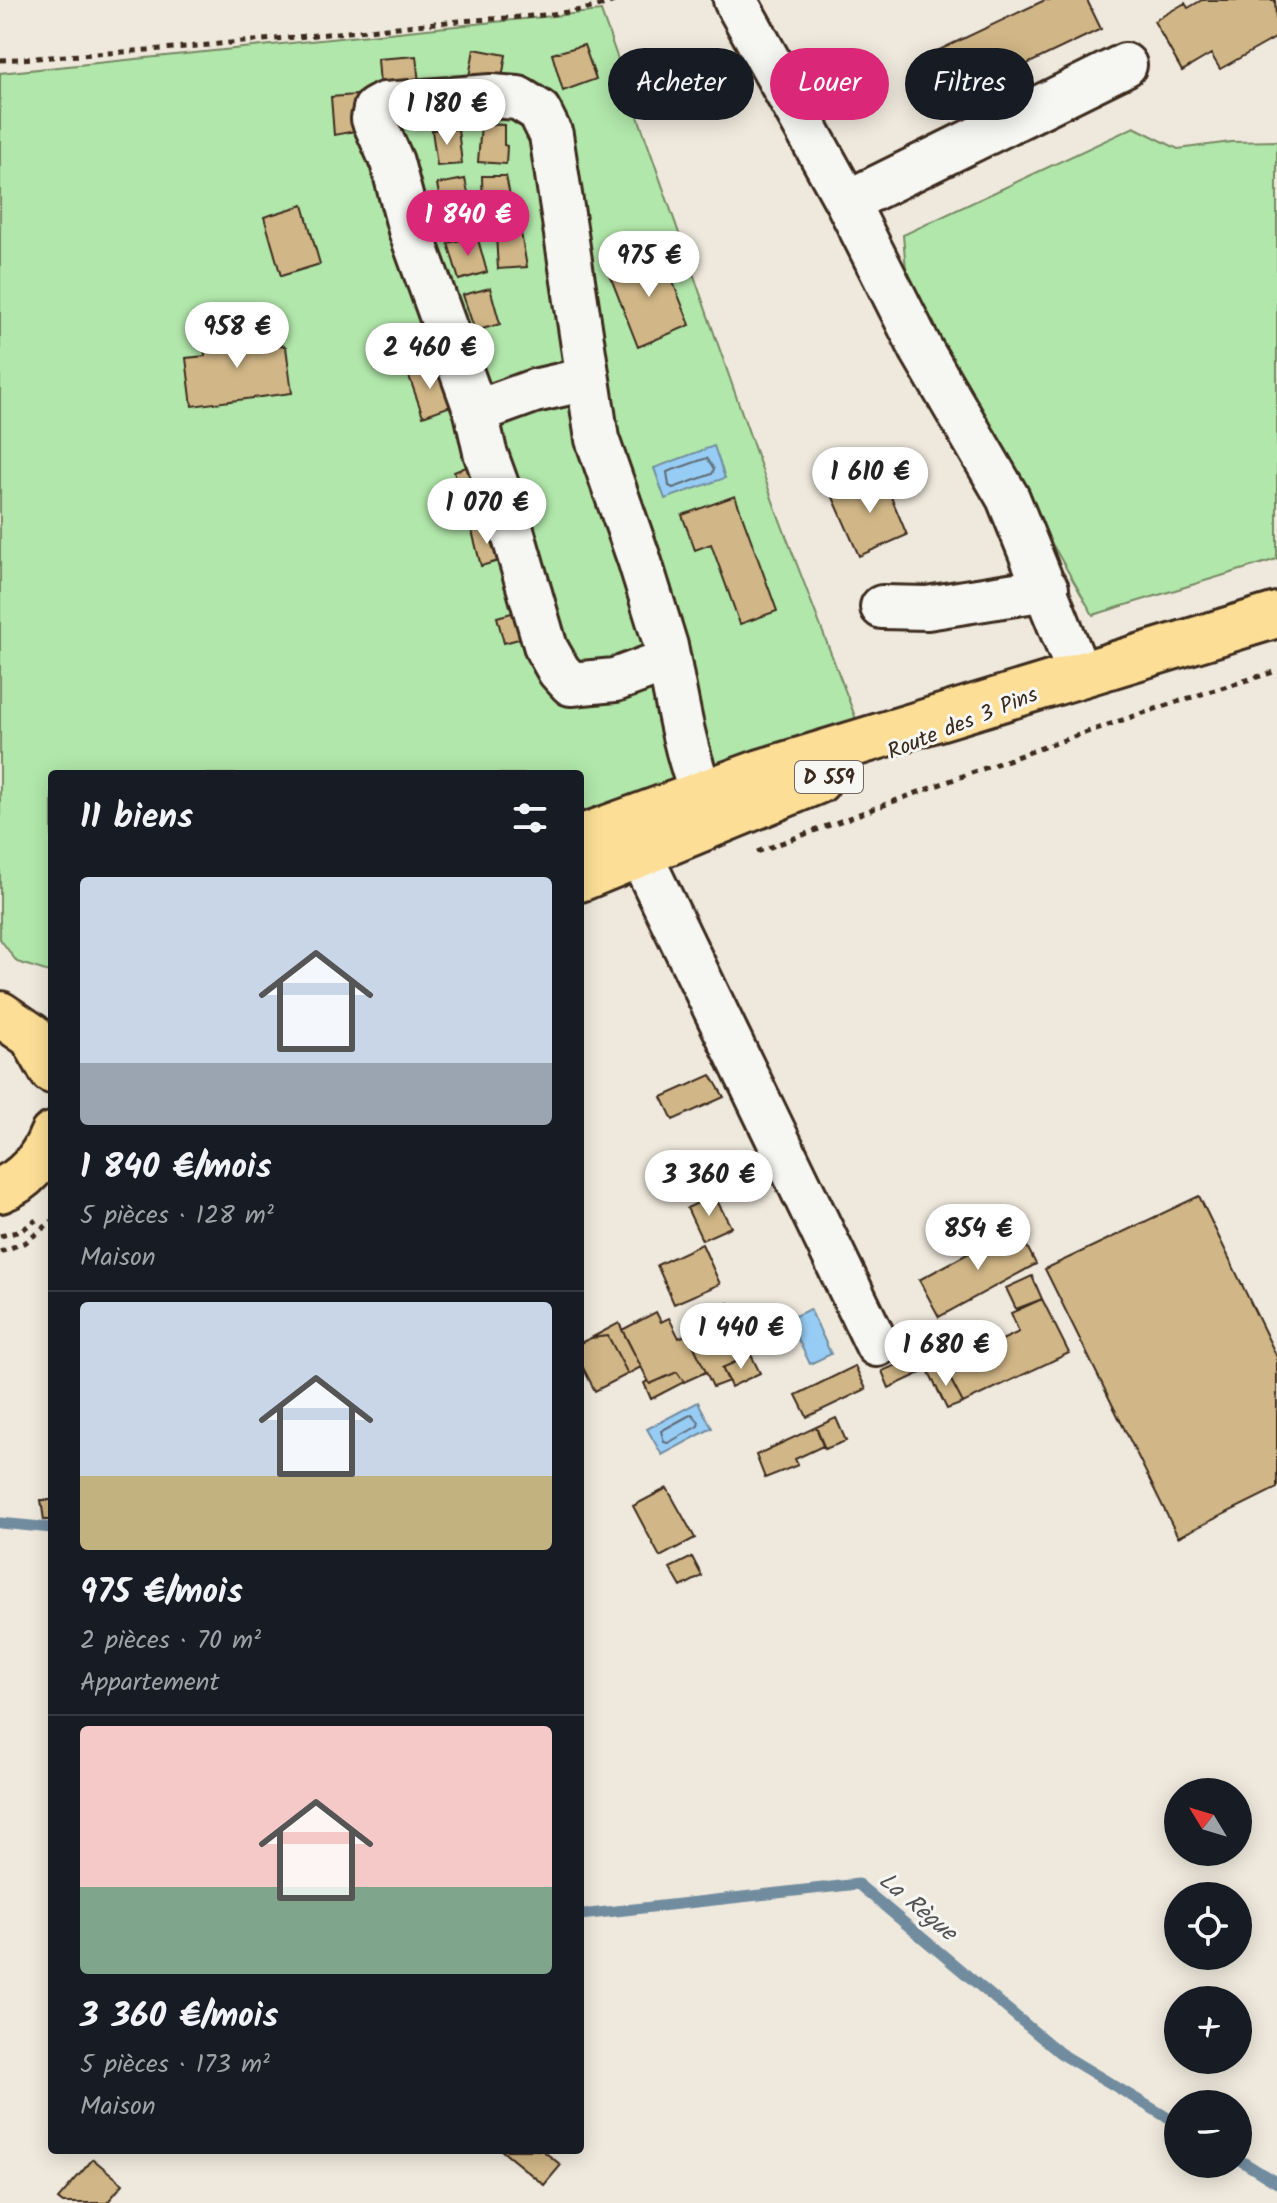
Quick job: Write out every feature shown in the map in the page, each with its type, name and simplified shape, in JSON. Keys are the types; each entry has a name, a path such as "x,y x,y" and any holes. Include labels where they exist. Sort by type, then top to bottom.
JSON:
{"main road":[{"name":"Route des 3 Pins","path":"584,836 701,792 1277,615"},
{"name":"Route des 3 Pins","path":"584,877 1079,674"},
{"path":"0,1190 31,1171 48,1145"}],"street":[{"path":"735,0 847,202 921,349 1008,498 1079,674"},
{"path":"847,202 1125,65"},
{"path":"669,660 615,680 571,684 559,671 546,648 506,510 485,452 476,412 410,230 392,162 373,119 375,109 384,104 491,96 518,98 539,111 551,135 597,439 639,559 669,660 688,759 701,792"},
{"path":"476,412 534,391 587,379"},
{"path":"882,607 927,608 1047,589"},
{"path":"640,854 877,1345"}],"path":[{"path":"0,60 365,32 590,7 616,0"},
{"path":"754,854 1015,755 1144,710 1277,671"},
{"path":"0,1252 26,1242 48,1224"}],"green space":[{"path":"601,11 614,48 608,48 608,120 639,120 775,507 856,719 584,822 584,770 48,770 48,972 17,962 0,939 0,73"},
{"path":"1134,127 1178,149 1231,142 1277,141 1277,559 1093,615 908,293 903,235"}],"water":[{"path":"714,446 725,478 665,499 654,468"},
{"path":"810,1309 831,1354 810,1364 788,1319"},
{"path":"698,1402 712,1428 662,1455 647,1429"}],"building":[{"path":"1045,0 1087,0 1101,29 1034,61 1034,48 943,48"},
{"path":"1202,0 1275,0 1277,37 1220,69 1211,54 1182,71 1154,21 1185,3 1188,8"},
{"path":"584,45 596,79 563,91 552,54"},
{"path":"474,49 506,55 502,78 469,77"},
{"path":"416,56 419,83 380,85 378,59"},
{"path":"356,95 361,130 334,135 331,97"},
{"path":"481,124 504,125 506,164 478,162"},
{"path":"458,129 462,164 437,166 432,130"},
{"path":"482,176 506,176 510,196 508,210 483,210"},
{"path":"465,179 473,216 444,222 437,184"},
{"path":"303,205 320,264 281,276 264,217"},
{"path":"521,233 527,267 498,269 496,235"},
{"path":"477,236 487,272 459,280 448,243"},
{"path":"661,252 690,325 638,347 609,273"},
{"path":"490,288 500,324 475,331 463,295"},
{"path":"245,329 247,349 286,347 292,393 192,406 186,358 205,356 203,334"},
{"path":"436,365 451,406 423,416 409,376"},
{"path":"473,464 485,499 465,506 454,472"},
{"path":"881,473 907,535 859,556 832,495"},
{"path":"735,496 777,611 740,624 711,544 695,550 682,515"},
{"path":"493,525 502,560 481,566 472,531"},
{"path":"519,611 526,637 504,643 497,617"},
{"path":"711,1075 724,1097 673,1120 662,1097"},
{"path":"714,1195 731,1227 702,1240 687,1208"},
{"path":"1199,1196 1277,1357 1277,1488 1178,1537 1045,1269"},
{"path":"1017,1227 1036,1264 939,1317 919,1280"},
{"path":"702,1244 720,1284 674,1304 657,1265"},
{"path":"1032,1276 1042,1299 1016,1309 1006,1288"},
{"path":"1042,1299 1069,1353 963,1403 944,1367 1019,1332 1011,1313"},
{"path":"728,1303 751,1355 722,1368 729,1381 713,1387 688,1334 699,1328 695,1319"},
{"path":"656,1312 661,1322 669,1318 679,1338 688,1334 706,1372 684,1382 677,1372 650,1384 622,1330"},
{"path":"619,1323 641,1367 628,1374 608,1336 591,1338"},
{"path":"608,1336 628,1374 595,1391 584,1370 584,1341"},
{"path":"751,1355 760,1373 731,1387 722,1368"},
{"path":"918,1356 925,1371 889,1388 882,1371"},
{"path":"855,1366 866,1389 807,1417 796,1395"},
{"path":"944,1367 963,1403 947,1409 929,1372"},
{"path":"677,1372 684,1382 651,1399 644,1383 648,1381 650,1384"},
{"path":"836,1418 846,1441 825,1449 816,1427"},
{"path":"816,1427 823,1446 795,1459 798,1465 765,1478 756,1455"},
{"path":"667,1488 695,1538 660,1557 633,1506"},
{"path":"41,1500 48,1500 48,1520 44,1520"},
{"path":"692,1557 702,1576 681,1587 670,1568"},
{"path":"506,2154 547,2154 561,2165 544,2185"},
{"path":"93,2159 123,2184 107,2203 63,2203 58,2199"}],"waterway":[{"name":"La Règue","path":"0,1523 48,1528"},
{"name":"La Règue","path":"584,1915 858,1884 1060,2053 1164,2116"},
{"name":"La Règue","path":"1252,2168 1277,2183"}]}
